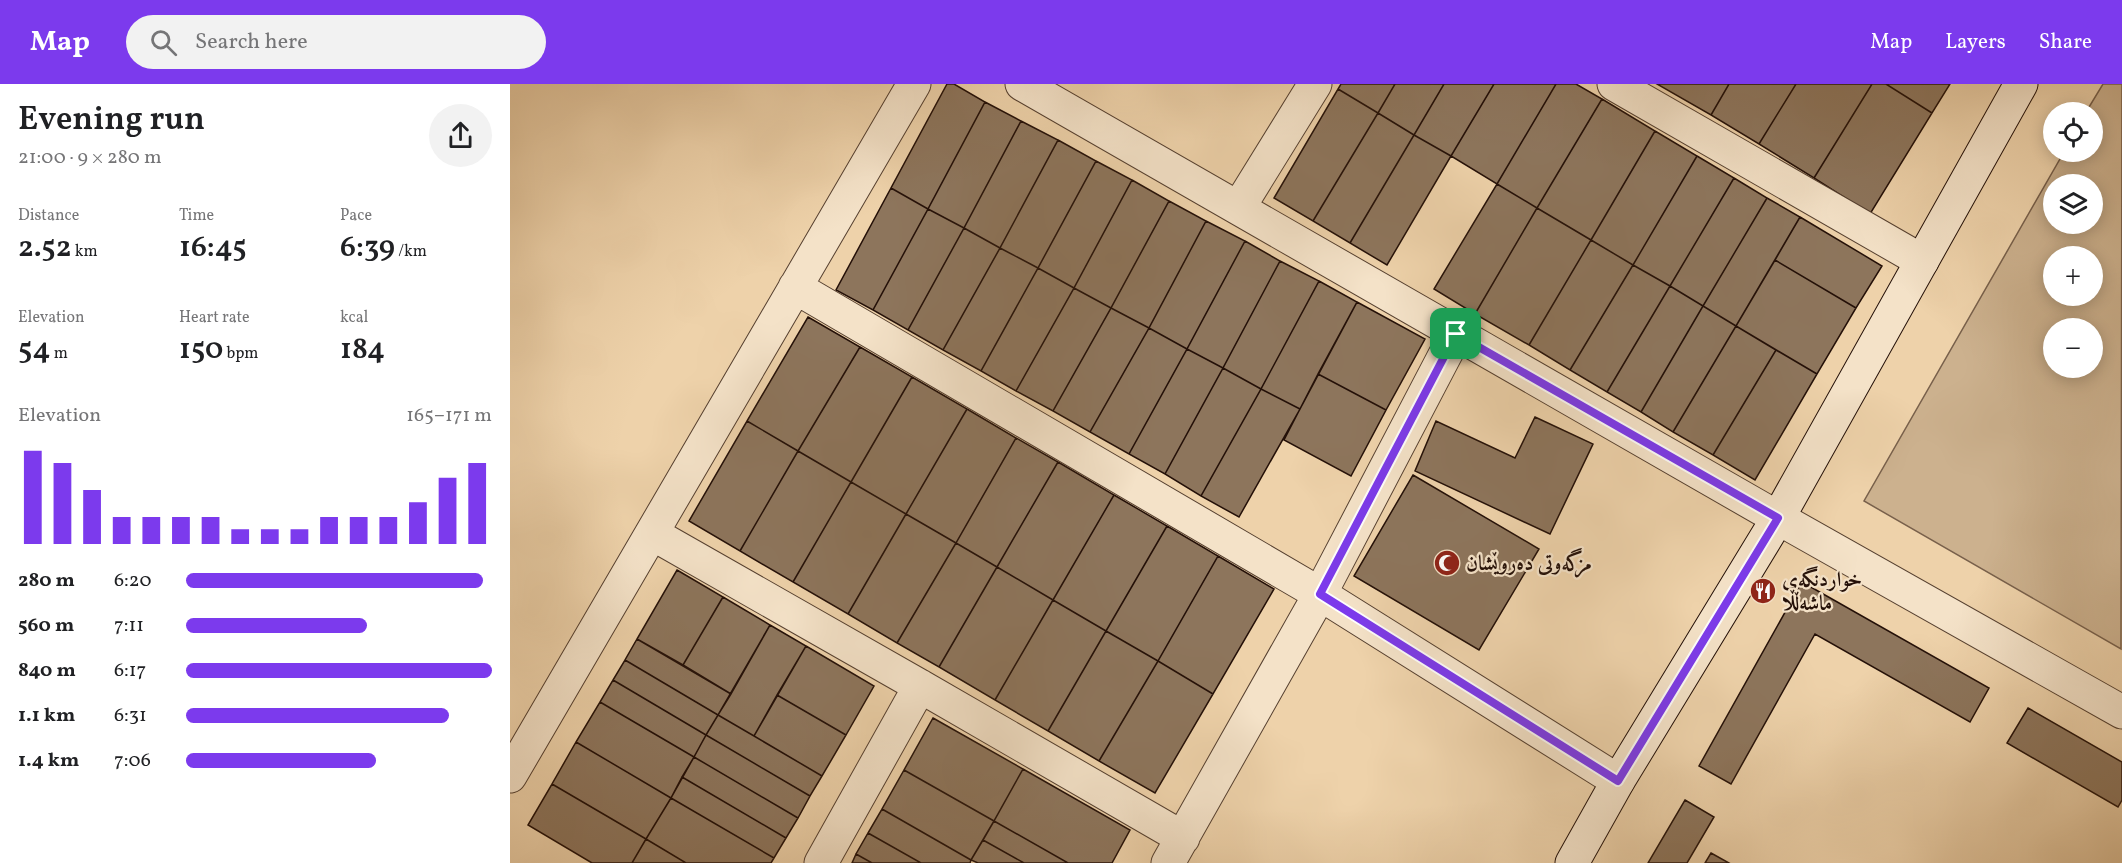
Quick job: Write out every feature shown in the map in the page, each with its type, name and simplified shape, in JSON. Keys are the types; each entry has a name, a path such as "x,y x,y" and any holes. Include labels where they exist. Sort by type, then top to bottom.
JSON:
{"street":[{"path":"510,776 914,84"},
{"path":"1022,84 1778,518 2122,712"},
{"path":"1239,207 1315,84"},
{"path":"1614,84 1922,261"},
{"path":"1572,863 1618,781 1778,518 2021,84"},
{"path":"795,287 1320,594 1618,781"},
{"path":"653,534 920,686 1176,851 1320,594 1456,334"},
{"path":"821,863 920,686"}],"shaded area":[{"path":"2103,84 2122,84 2121,649 1864,501 2043,189 2043,234 2103,234 2103,174 2051,174 2058,162 2103,162 2103,102 2092,102"}],"building":[{"path":"947,84 954,84 985,102 928,209 891,188"},
{"path":"1341,84 1395,84 1378,113 1338,89"},
{"path":"1395,84 1444,84 1414,135 1378,113"},
{"path":"1444,84 1494,84 1451,156 1414,135"},
{"path":"1494,84 1556,84 1497,184 1451,156"},
{"path":"1556,84 1576,84 1602,99 1537,208 1497,184"},
{"path":"1657,84 1729,84 1711,115"},
{"path":"1729,84 1796,84 1759,144 1711,115"},
{"path":"1796,84 1872,84 1814,178 1759,144"},
{"path":"1872,84 1886,84 1932,113 1870,214 1814,178"},
{"path":"1886,84 1950,84 1932,113"},
{"path":"1338,89 1378,113 1313,221 1274,198"},
{"path":"1602,99 1655,131 1591,240 1537,208"},
{"path":"985,102 1021,121 964,228 928,209"},
{"path":"1378,113 1414,135 1350,243 1313,221"},
{"path":"1021,121 1058,140 1000,248 964,228"},
{"path":"1655,131 1697,156 1633,265 1591,240"},
{"path":"1414,135 1451,156 1387,265 1350,243"},
{"path":"1058,140 1096,161 1038,268 1000,248"},
{"path":"1697,156 1734,178 1670,286 1633,265"},
{"path":"1096,161 1132,180 1074,288 1038,268"},
{"path":"1734,178 1767,198 1703,306 1670,286"},
{"path":"1132,180 1169,201 1111,308 1074,288"},
{"path":"1497,184 1537,208 1475,314 1434,289"},
{"path":"891,188 928,209 873,310 836,290"},
{"path":"1767,198 1800,217 1736,326 1703,306"},
{"path":"1169,201 1206,221 1149,328 1111,308"},
{"path":"1537,208 1591,240 1529,345 1475,314"},
{"path":"928,209 964,228 908,330 873,310"},
{"path":"1800,217 1882,266 1856,308 1775,260"},
{"path":"1206,221 1245,241 1187,349 1149,328"},
{"path":"964,228 1000,248 943,350 908,330"},
{"path":"1591,240 1633,265 1570,370 1529,345"},
{"path":"1245,241 1280,261 1223,368 1187,349"},
{"path":"1000,248 1038,268 981,371 943,350"},
{"path":"1775,260 1856,308 1817,374 1736,326"},
{"path":"1280,261 1319,281 1261,389 1223,368"},
{"path":"1633,265 1670,286 1607,392 1570,370"},
{"path":"1038,268 1074,288 1016,391 981,371"},
{"path":"1319,281 1357,302 1300,409 1261,389"},
{"path":"1670,286 1703,306 1641,412 1607,392"},
{"path":"1074,288 1111,308 1053,411 1016,391"},
{"path":"1357,302 1425,339 1386,410 1318,374"},
{"path":"1703,306 1736,326 1673,432 1641,412"},
{"path":"1111,308 1149,328 1090,432 1053,411"},
{"path":"808,317 860,347 798,451 747,421"},
{"path":"1736,326 1776,350 1713,455 1673,432"},
{"path":"1149,328 1187,349 1129,454 1090,432"},
{"path":"860,347 912,377 851,482 798,451"},
{"path":"1187,349 1223,368 1165,474 1129,454"},
{"path":"1776,350 1817,374 1755,480 1713,455"},
{"path":"1223,368 1261,389 1201,496 1165,474"},
{"path":"1318,374 1386,410 1351,476 1284,440"},
{"path":"912,377 967,409 906,514 851,482"},
{"path":"1261,389 1300,409 1239,517 1201,496"},
{"path":"967,409 1016,438 956,543 906,514"},
{"path":"1535,417 1593,444 1550,534 1415,471 1436,421 1515,458"},
{"path":"747,421 798,451 740,551 689,521"},
{"path":"1016,438 1058,462 997,567 956,543"},
{"path":"798,451 851,482 793,582 740,551"},
{"path":"1058,462 1114,495 1053,600 997,567"},
{"name":"مزگەوتی دەروێشان","path":"1413,475 1539,549 1479,650 1354,576"},
{"path":"851,482 906,514 848,614 793,582"},
{"path":"1114,495 1167,526 1106,631 1053,600"},
{"path":"906,514 956,543 897,643 848,614"},
{"path":"1167,526 1218,556 1158,661 1106,631"},
{"path":"956,543 997,567 939,667 897,643"},
{"path":"1218,556 1274,589 1213,694 1158,661"},
{"path":"997,567 1053,600 995,700 939,667"},
{"path":"677,570 723,597 683,665 637,639"},
{"path":"1802,582 1989,688 1970,722 1815,634 1731,784 1699,766"},
{"path":"723,597 770,625 731,694 683,665"},
{"path":"1053,600 1106,631 1048,731 995,700"},
{"path":"770,625 806,646 754,736 718,715"},
{"path":"1106,631 1158,661 1099,761 1048,731"},
{"path":"637,639 731,694 718,715 625,660"},
{"path":"806,646 874,686 846,735 777,695"},
{"path":"625,660 718,715 706,735 613,680"},
{"path":"1158,661 1213,694 1155,793 1099,761"},
{"path":"613,680 706,735 694,757 600,702"},
{"path":"777,695 846,735 822,776 754,736"},
{"path":"600,702 694,757 671,798 576,742"},
{"path":"2028,708 2122,762 2122,800 2118,807 2007,743"},
{"path":"718,715 822,776 810,796 706,735"},
{"path":"933,718 1023,769 994,821 904,770"},
{"path":"706,735 810,796 798,818 694,757"},
{"path":"576,742 671,798 646,839 552,784"},
{"path":"694,757 798,818 786,838 682,777"},
{"path":"1023,769 1130,830 1112,863 1068,863 994,821"},
{"path":"904,770 994,821 971,860 882,809"},
{"path":"682,777 786,838 774,858 671,798"},
{"path":"552,784 646,839 632,863 592,863 528,825"},
{"path":"671,798 774,858 771,863 686,863 646,839"},
{"path":"1685,800 1714,817 1687,863 1648,863"},
{"path":"882,809 971,860 970,863 921,863 868,833"},
{"path":"994,821 1068,863 1024,863 983,840"},
{"path":"868,833 921,863 872,863 856,854"},
{"path":"646,839 686,863 632,863"},
{"path":"983,840 1024,863 978,863 971,860"},
{"path":"1711,853 1729,863 1705,863"},
{"path":"856,854 872,863 852,863"}],"place":[{"name":"مزگەوتی دەروێشان","path":"1447,563"},
{"name":"خواردنگەی ماشەڵڵا","path":"1763,591"}],"route":[{"path":"1456,334 1778,518 1618,781 1320,594 1456,334"}]}
